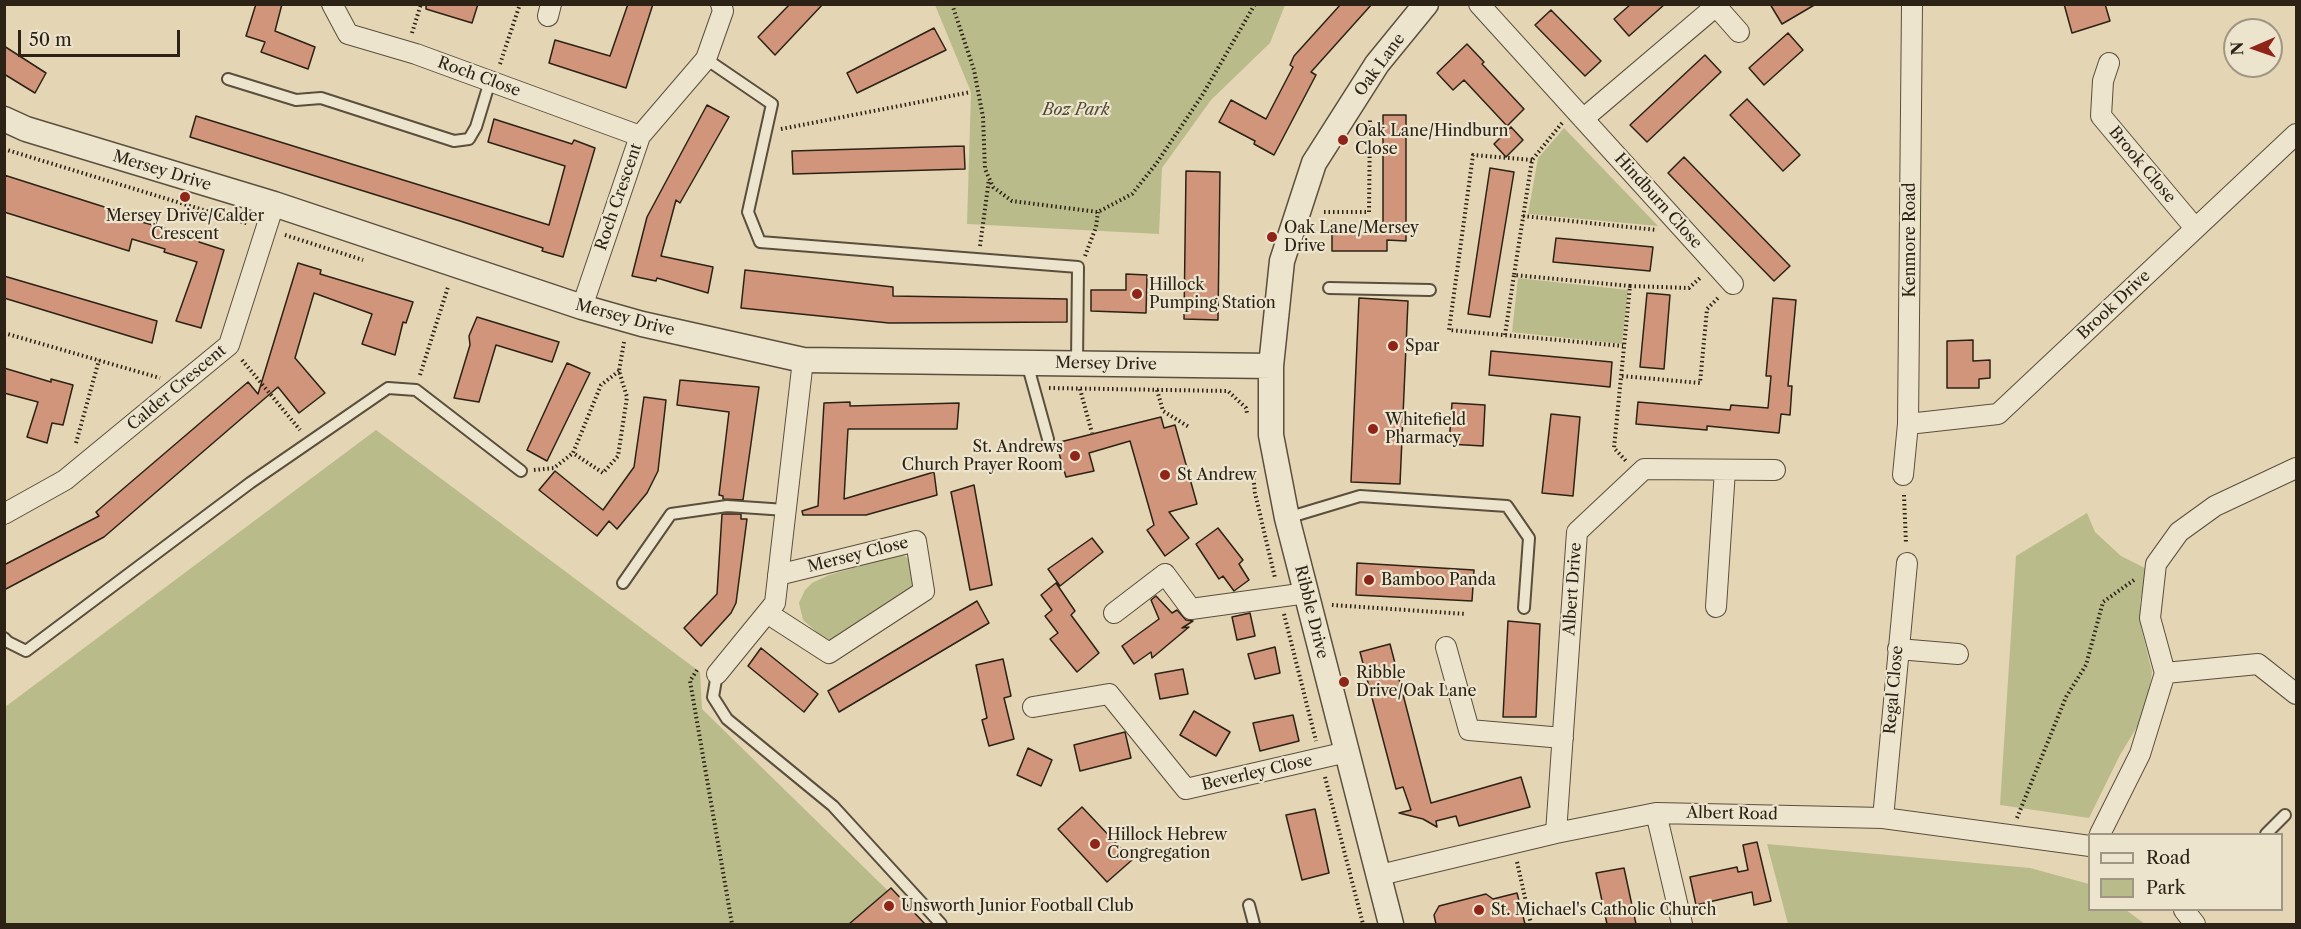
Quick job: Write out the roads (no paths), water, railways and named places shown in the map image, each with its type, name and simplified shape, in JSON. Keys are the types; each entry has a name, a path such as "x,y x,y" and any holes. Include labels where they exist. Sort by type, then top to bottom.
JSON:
{"street":[{"name":"Roch Close","path":"332,4 348,34 406,51 640,136"},
{"name":"Roch Crescent","path":"582,307 640,136 706,59 723,11 720,4"},
{"name":"Oak Lane","path":"1271,366 1282,261 1314,163 1377,64 1426,4"},
{"name":"Hindburn Close","path":"1479,4 1733,284"},
{"name":"Kenmore Road","path":"1903,475 1908,424 1912,4"},
{"path":"1578,114 1717,5 1739,32"},
{"name":"Brook Close","path":"2109,63 2103,81 2101,116 2195,228"},
{"name":"Mersey Drive","path":"4,119 26,129 274,204 582,307 650,327 803,360 1271,366"},
{"name":"Brook Drive","path":"1908,424 1998,414 2296,134"},
{"name":"Calder Crescent","path":"4,514 65,480 184,385 230,345 274,204"},
{"path":"720,670 775,603 803,360"},
{"name":"Ribble Drive","path":"1271,366 1271,435 1287,518 1391,924"},
{"path":"2100,833 2140,754 2165,673 2150,618 2156,564 2179,532 2215,506 2296,468"},
{"name":"Albert Drive","path":"1556,833 1577,532 1644,469 1725,470"},
{"path":"1716,607 1725,470 1775,470"},
{"name":"Mersey Close","path":"767,613 829,653 924,591 916,540 778,575"},
{"name":"Regal Close","path":"1883,818 1906,563"},
{"path":"1114,613 1165,574 1191,609 1280,596 1308,598"},
{"path":"1446,647 1469,730 1563,738"},
{"path":"1898,649 1958,654"},
{"path":"2165,673 2258,664 2296,694"},
{"name":"Beverley Close","path":"1033,707 1109,694 1186,789 1347,752"},
{"path":"1656,813 1682,924"},
{"name":"Albert Road","path":"1380,875 1556,833 1656,813 1883,818 2088,846"}],"lane":[{"path":"706,59 772,104 748,212 760,242 1078,267 1077,364"},
{"path":"228,79 296,100 321,98 454,141 469,139 493,82"},
{"path":"1329,288 1430,290"},
{"path":"1027,363 1048,439"},
{"path":"4,638 26,651 250,483 388,388 416,390 521,471"},
{"path":"1287,518 1360,496 1507,506 1529,538 1524,608"},
{"path":"623,583 671,514 727,506 786,510"},
{"path":"720,670 712,697 727,718 834,806 941,924"},
{"path":"2267,833 2284,815"},
{"path":"1249,905 1254,924"}],"place":[{"name":"Oak Lane/Hindburn Close","path":"1343,140"},
{"name":"Mersey Drive/Calder Crescent","path":"185,197"},
{"name":"Oak Lane/Mersey Drive","path":"1272,237"},
{"name":"Hillock Pumping Station","path":"1137,294"},
{"name":"Spar","path":"1393,346"},
{"name":"Whitefield Pharmacy","path":"1373,429"},
{"name":"St. Andrews Church Prayer Room","path":"1075,456"},
{"name":"St Andrew","path":"1165,475"},
{"name":"Bamboo Panda","path":"1369,580"},
{"name":"Ribble Drive/Oak Lane","path":"1344,682"},
{"name":"Hillock Hebrew Congregation","path":"1095,844"},
{"name":"Unsworth Junior Football Club","path":"889,906"},
{"name":"St. Michael's Catholic Church","path":"1479,910"}],"park label":[{"name":"Boz Park","path":"1076,110"}]}
